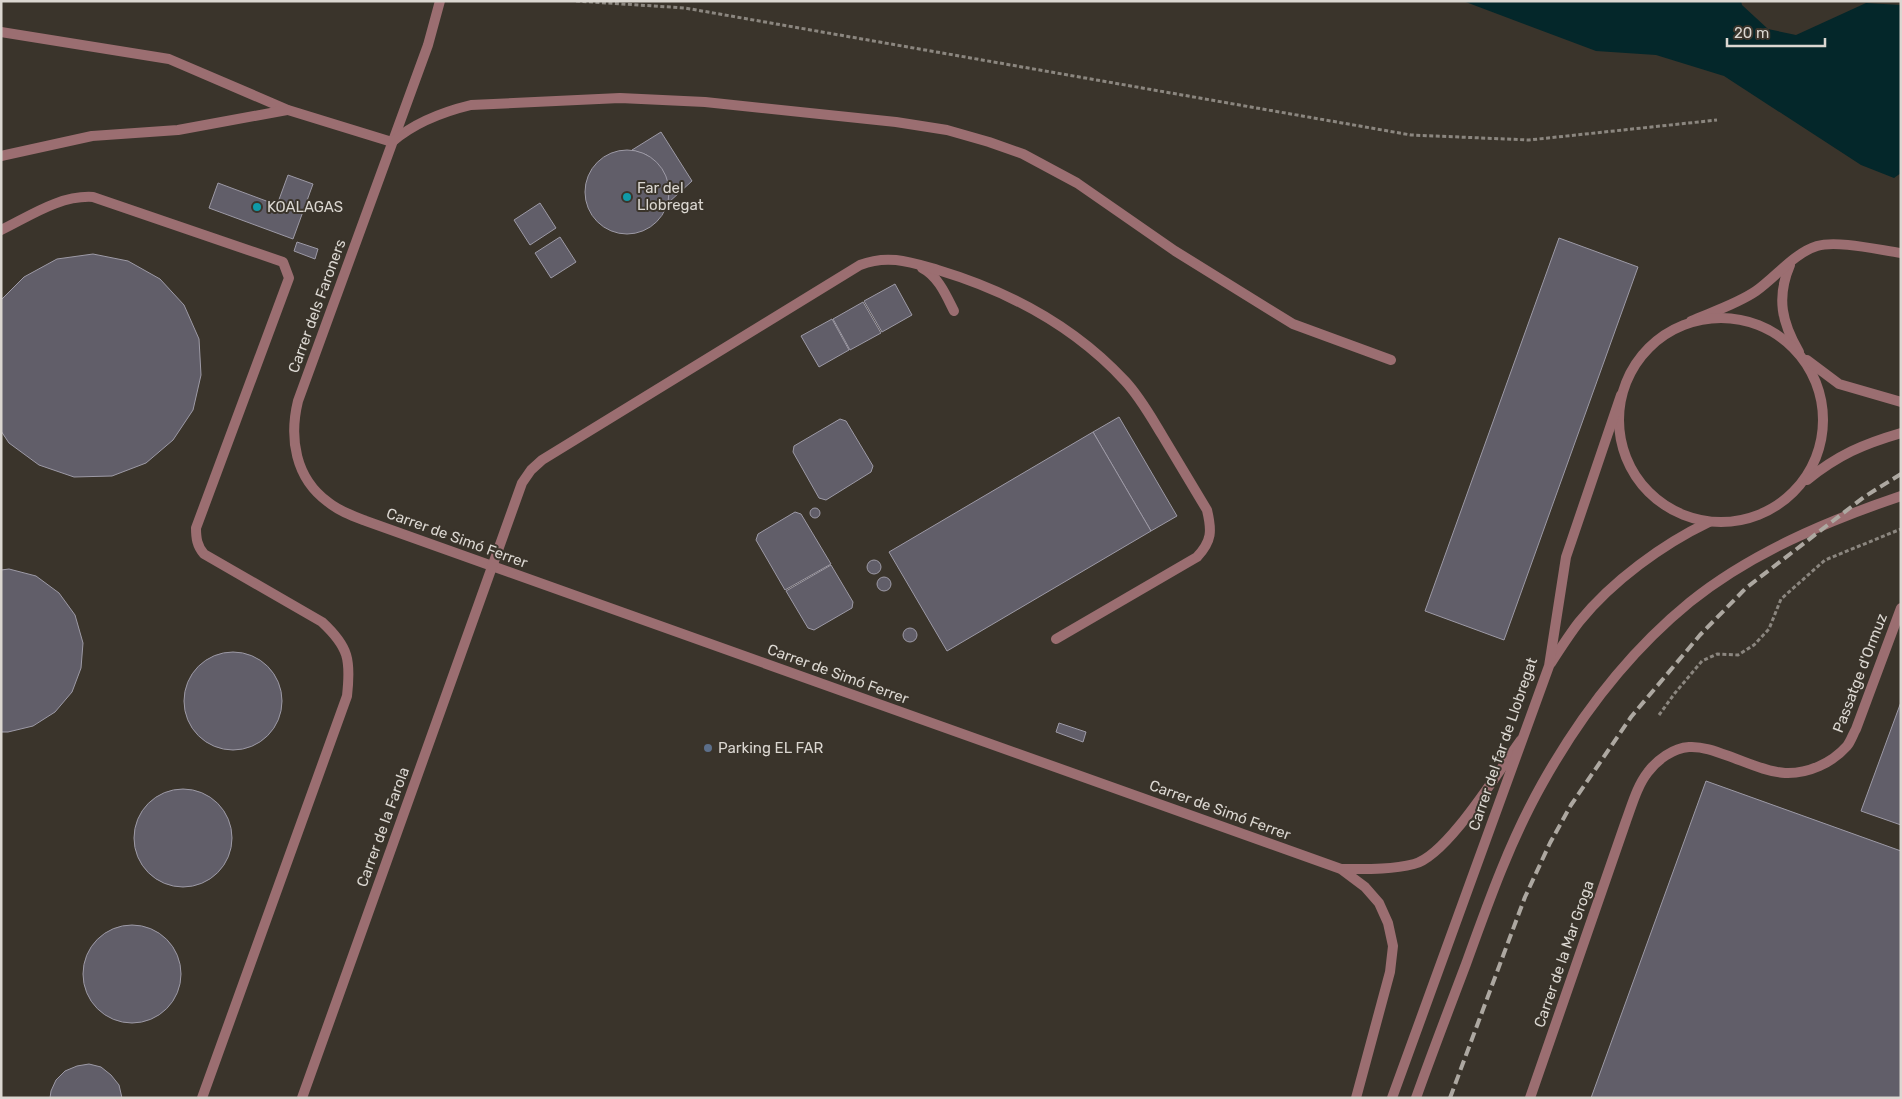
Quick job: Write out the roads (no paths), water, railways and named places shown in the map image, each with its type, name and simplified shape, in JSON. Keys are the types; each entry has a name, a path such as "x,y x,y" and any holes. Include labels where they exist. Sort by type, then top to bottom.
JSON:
{"street":[{"name":"Carrer dels Faroners","path":"328,502 314,490 302,472 293,437 298,401 428,45 440,1"},
{"path":"1,32 169,59 288,110 392,142 405,130 449,110 471,105 620,98 705,102 792,110 947,130 1023,154 1077,183 1175,251 1293,324 1391,360"},
{"path":"1,156 92,136 178,130 288,110"},
{"path":"1,230 64,200 78,196 93,197 283,262 289,278 196,528 196,537 199,548 204,554 322,622 338,636 346,654 350,674 347,696 202,1098"},
{"path":"1691,321 1755,292 1803,252 1819,246 1834,244 1901,253"},
{"name":"Carrer de la Farola","path":"302,1098 522,483 531,470 542,460 860,264 873,260 903,260"},
{"path":"903,260 932,275 954,311"},
{"path":"903,260 960,276 1011,297 1054,323 1103,360 1127,383 1148,412 1207,510 1211,536 1205,548 1197,557 1056,639"},
{"path":"1791,262 1784,278 1783,317 1788,334 1800,353 1839,384 1901,402"},
{"name":"Carrer del far de Llobregat","path":"1392,1098 1549,666 1566,557 1621,394 1636,363 1660,337 1691,321 1725,316 1759,323 1782,336 1800,353 1818,384 1825,419 1819,453 1802,484 1776,507 1744,520 1709,522 1676,512 1648,492 1628,463 1619,429 1621,394"},
{"path":"1802,484 1824,466 1848,452 1901,433"},
{"path":"1416,1098 1485,913 1522,824 1541,785 1562,750 1607,687 1632,657 1658,631 1691,602 1731,573 1792,540 1869,507 1901,496"},
{"name":"Carrer de Simó Ferrer","path":"328,502 346,514 366,522 1341,869"},
{"path":"1549,666 1579,621 1612,588 1647,560 1687,533 1709,522"},
{"name":"Passatge d'Ormuz","path":"1626,821 1640,783 1648,771 1660,759 1674,751 1689,747 1713,751 1767,770 1785,773 1800,772 1831,760 1847,745 1856,729 1901,608"},
{"path":"1341,869 1377,869 1415,864 1438,851 1457,829 1521,740"},
{"name":"Carrer de la Mar Groga","path":"1530,1098 1626,821"},
{"path":"1341,869 1365,887 1379,903 1388,924 1392,946 1390,972 1356,1098"}],"water":[{"path":"1463,1 1741,1 1742,5 1768,29 1796,35 1866,3 1901,5 1901,173 1894,178 1861,165 1724,76 1656,55 1596,51"}],"railway":[{"path":"1450,1098 1525,897 1550,843 1571,805 1631,717 1700,635 1746,588 1864,497 1901,474"}],"place":[{"name":"Far del Llobregat","path":"627,197"},
{"name":"KOALAGAS","path":"257,207"},
{"name":"Parking EL FAR","path":"708,748"}]}
